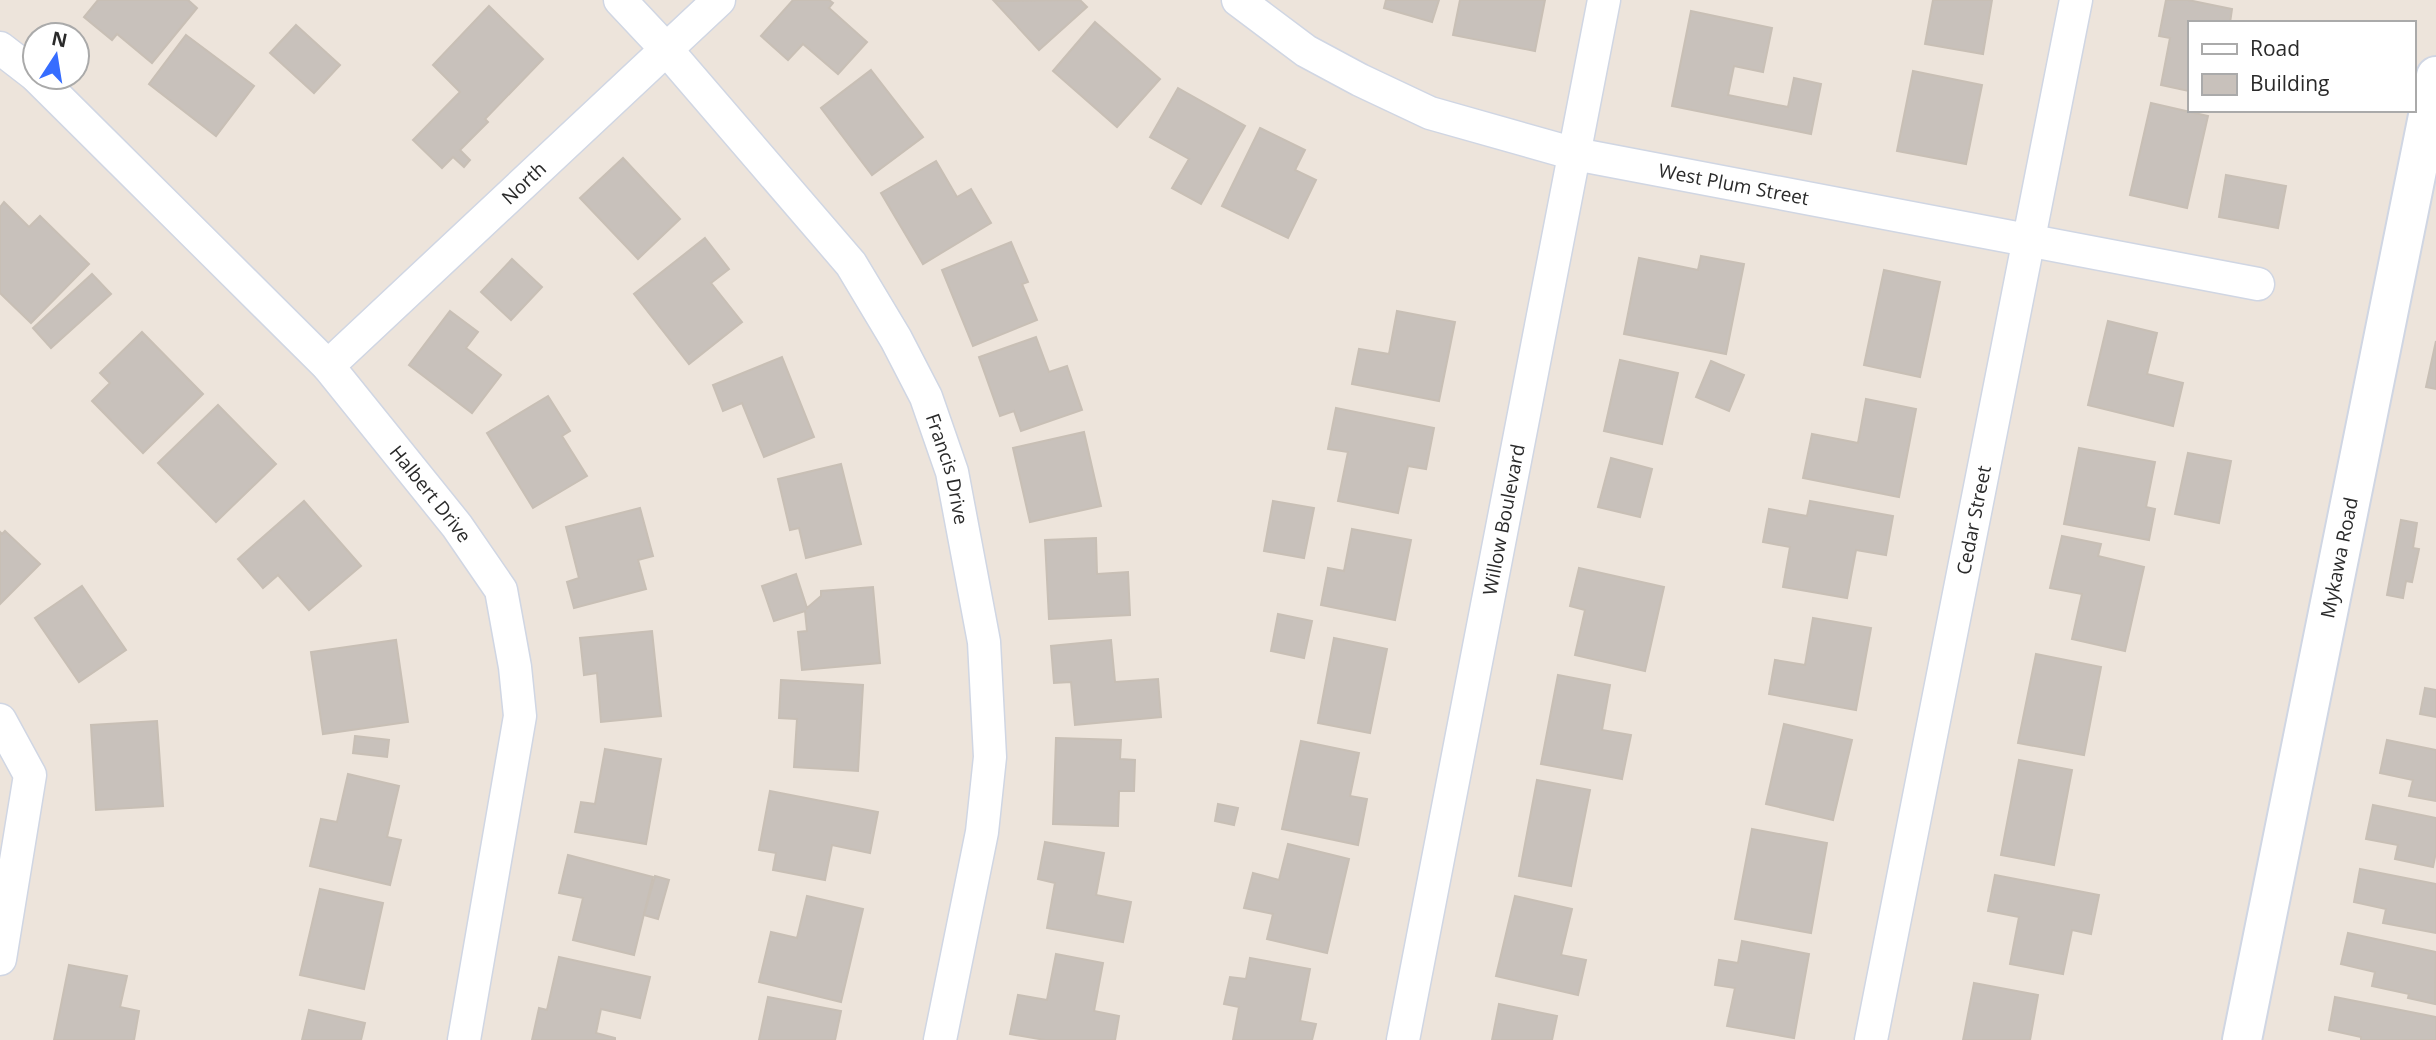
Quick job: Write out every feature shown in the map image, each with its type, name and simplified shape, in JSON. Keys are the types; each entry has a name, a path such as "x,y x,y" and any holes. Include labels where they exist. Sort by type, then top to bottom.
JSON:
{"main road":[{"name":"Mykawa Road","path":"2242,1040 2436,76"}],"street":[{"name":"Francis Drive","path":"620,0 666,49 851,264 896,339 926,397 952,472 984,642 990,757 982,832 940,1040"},
{"name":"North","path":"328,366 719,0"},
{"name":"West Plum Street","path":"1238,0 1306,51 1430,113 1575,154 2258,284"},
{"name":"Willow Boulevard","path":"1403,1040 1604,0"},
{"name":"Cedar Street","path":"1871,1040 2076,0"},
{"name":"Halbert Drive","path":"0,48 21,64"},
{"name":"Halbert Drive","path":"51,91 328,366 450,516 501,590 515,667 520,716 464,1040"},
{"path":"0,720 30,775 0,959"}],"building":[{"path":"98,0 188,0 197,8 152,63 117,34 112,40 84,17"},
{"path":"793,0 829,0 833,3 829,8 867,42 838,74 803,44 788,60 761,36"},
{"path":"1080,0 1087,7 1039,50 994,1"},
{"path":"1386,0 1439,0 1432,22 1384,8"},
{"path":"1460,0 1545,0 1535,51 1453,35"},
{"path":"1933,0 1992,0 1983,54 1925,44"},
{"path":"2166,0 2188,0 2232,9 2230,21 2188,21 2188,91 2161,85 2170,38 2159,36"},
{"path":"489,6 543,59 485,119 488,122 460,150 470,160 464,167 453,157 442,168 413,140 460,92 433,65"},
{"path":"1691,11 1772,28 1763,72 1734,66 1728,95 1788,107 1794,78 1821,84 1811,134 1672,106"},
{"path":"1095,22 1160,79 1117,127 1053,71"},
{"path":"296,25 340,65 314,93 270,53"},
{"path":"186,35 254,86 216,136 149,84"},
{"path":"871,70 923,137 872,175 821,108"},
{"path":"1913,71 1982,85 1966,164 1897,151"},
{"path":"1178,88 1245,126 1201,204 1172,188 1189,159 1150,137"},
{"path":"2151,103 2208,116 2187,208 2130,195"},
{"path":"1260,128 1305,150 1295,170 1316,180 1288,238 1222,206"},
{"path":"623,158 680,219 638,259 580,198"},
{"path":"936,161 957,197 971,189 991,223 923,264 881,193"},
{"path":"2226,175 2286,186 2278,228 2219,217"},
{"path":"4,202 29,227 40,216 89,264 31,323 0,293 0,207"},
{"path":"705,238 729,269 711,283 742,322 689,364 634,294"},
{"path":"1011,242 1028,282 1022,284 1037,320 973,346 942,270"},
{"path":"1701,256 1744,264 1726,354 1624,334 1639,258 1698,270"},
{"path":"512,259 542,287 511,320 481,292"},
{"path":"1884,270 1940,282 1920,377 1864,365"},
{"path":"92,274 111,294 51,348 33,328"},
{"path":"450,311 478,332 466,348 501,375 472,413 409,365"},
{"path":"1397,311 1455,322 1439,401 1352,384 1359,349 1389,354"},
{"path":"2108,321 2157,333 2147,374 2183,383 2173,426 2088,405"},
{"path":"142,332 203,394 143,453 92,401 110,383 100,373"},
{"path":"1036,337 1049,372 1067,366 1082,410 1021,431 1014,411 1000,416 979,357"},
{"path":"2436,341 2436,389 2426,387"},
{"path":"782,357 814,437 764,457 742,403 723,411 713,385"},
{"path":"1620,360 1678,373 1662,444 1604,431"},
{"path":"1711,361 1744,375 1729,411 1696,397"},
{"path":"548,396 570,431 562,436 587,476 533,508 487,433"},
{"path":"1866,399 1916,409 1899,497 1803,478 1812,434 1858,443"},
{"path":"218,405 276,464 216,522 158,463"},
{"path":"1336,408 1434,428 1426,469 1408,466 1398,513 1338,501 1348,452 1328,449"},
{"path":"1084,432 1101,506 1030,522 1013,448"},
{"path":"2079,448 2155,462 2146,507 2155,509 2149,540 2064,524"},
{"path":"2188,453 2231,461 2219,523 2175,514"},
{"path":"1611,458 1652,469 1640,517 1598,507"},
{"path":"841,464 861,544 806,558 799,528 790,530 778,479"},
{"path":"304,501 361,566 309,610 278,575 263,588 238,559"},
{"path":"1273,501 1314,508 1304,558 1264,551"},
{"path":"1810,501 1893,516 1886,555 1856,550 1847,598 1783,587 1790,547 1763,542 1769,509 1807,516"},
{"path":"640,508 653,556 638,560 646,589 574,608 567,582 579,578 566,527"},
{"path":"2401,520 2417,523 2413,548 2419,549 2412,582 2406,581 2403,598 2387,595"},
{"path":"1352,529 1411,540 1395,620 1321,605 1328,568 1344,571"},
{"path":"5,531 40,564 0,604 0,532 2,534"},
{"path":"2062,536 2101,544 2098,556 2144,567 2125,651 2072,639 2082,594 2050,588"},
{"path":"1096,538 1097,574 1128,572 1130,615 1049,619 1045,540"},
{"path":"1579,568 1664,587 1645,671 1575,655 1585,610 1570,606"},
{"path":"796,574 807,608 821,596 821,591 873,587 880,663 802,670 798,632 807,631 805,611 774,621 762,586"},
{"path":"82,586 126,650 79,682 35,618"},
{"path":"1278,614 1312,621 1304,658 1271,651"},
{"path":"1813,618 1871,628 1856,710 1769,694 1775,660 1805,665"},
{"path":"652,631 661,716 601,722 597,673 584,675 580,638"},
{"path":"1334,638 1387,649 1370,733 1318,723"},
{"path":"396,640 408,722 323,734 311,652"},
{"path":"1111,640 1115,682 1158,679 1161,717 1075,725 1071,682 1054,683 1051,646"},
{"path":"2036,654 2101,667 2084,755 2018,743"},
{"path":"1558,675 1610,685 1602,730 1631,735 1622,779 1541,764"},
{"path":"781,680 863,685 858,771 794,767 797,719 779,718"},
{"path":"2425,688 2436,690 2436,717 2420,714"},
{"path":"157,721 163,806 96,810 91,725"},
{"path":"1784,724 1852,740 1833,820 1766,804"},
{"path":"355,736 389,740 387,757 353,753"},
{"path":"1056,738 1121,740 1120,759 1135,760 1134,791 1119,791 1118,826 1053,824"},
{"path":"2387,740 2436,750 2436,801 2409,796 2413,780 2380,773"},
{"path":"1301,741 1359,753 1350,796 1367,799 1358,845 1282,829"},
{"path":"605,749 661,759 646,844 575,832 581,802 595,804"},
{"path":"2019,760 2072,770 2054,865 2001,855"},
{"path":"348,774 399,786 387,837 401,840 390,885 310,866 321,819 337,822"},
{"path":"1537,780 1590,790 1571,886 1519,876"},
{"path":"770,791 878,812 870,853 832,845 825,880 773,870 776,853 759,850"},
{"path":"1218,804 1238,808 1234,825 1215,821"},
{"path":"2373,805 2436,818 2433,867 2395,859 2398,845 2366,839"},
{"path":"1752,829 1827,843 1811,933 1735,919"},
{"path":"1045,842 1104,853 1096,895 1131,902 1123,942 1047,928 1055,883 1038,879"},
{"path":"1288,844 1349,859 1327,953 1267,939 1273,914 1244,908 1253,873 1279,880"},
{"path":"568,855 653,877 634,955 573,940 583,898 559,893"},
{"path":"2360,869 2436,884 2436,933 2383,923 2386,909 2354,902"},
{"path":"1995,875 2099,895 2091,934 2072,930 2063,974 2010,964 2019,917 1988,911"},
{"path":"655,876 669,880 658,919 644,915"},
{"path":"320,889 383,903 364,989 300,975"},
{"path":"807,896 863,909 841,1002 759,982 771,932 797,938"},
{"path":"1515,896 1572,909 1561,955 1586,960 1578,995 1496,976"},
{"path":"2348,933 2436,952 2435,1004 2408,998 2409,994 2372,986 2375,972 2341,964"},
{"path":"1742,941 1809,954 1794,1038 1727,1026 1735,988 1715,985 1719,960 1738,963"},
{"path":"1056,954 1103,963 1094,1011 1119,1016 1115,1040 1045,1040 1010,1034 1018,995 1047,1000"},
{"path":"559,957 650,977 640,1018 601,1009 596,1033 615,1040 532,1040 539,1008 547,1010"},
{"path":"1250,958 1310,969 1300,1021 1316,1024 1312,1040 1233,1040 1239,1007 1224,1004 1230,977 1246,979"},
{"path":"69,965 127,976 120,1007 139,1011 134,1040 54,1040"},
{"path":"1974,983 2038,995 2030,1040 1963,1040"},
{"path":"768,997 841,1011 835,1040 759,1040"},
{"path":"2335,997 2436,1017 2436,1040 2361,1040 2361,1037 2329,1030"},
{"path":"1499,1004 1557,1016 1552,1040 1492,1040"},
{"path":"309,1010 365,1023 361,1040 302,1040"}]}
